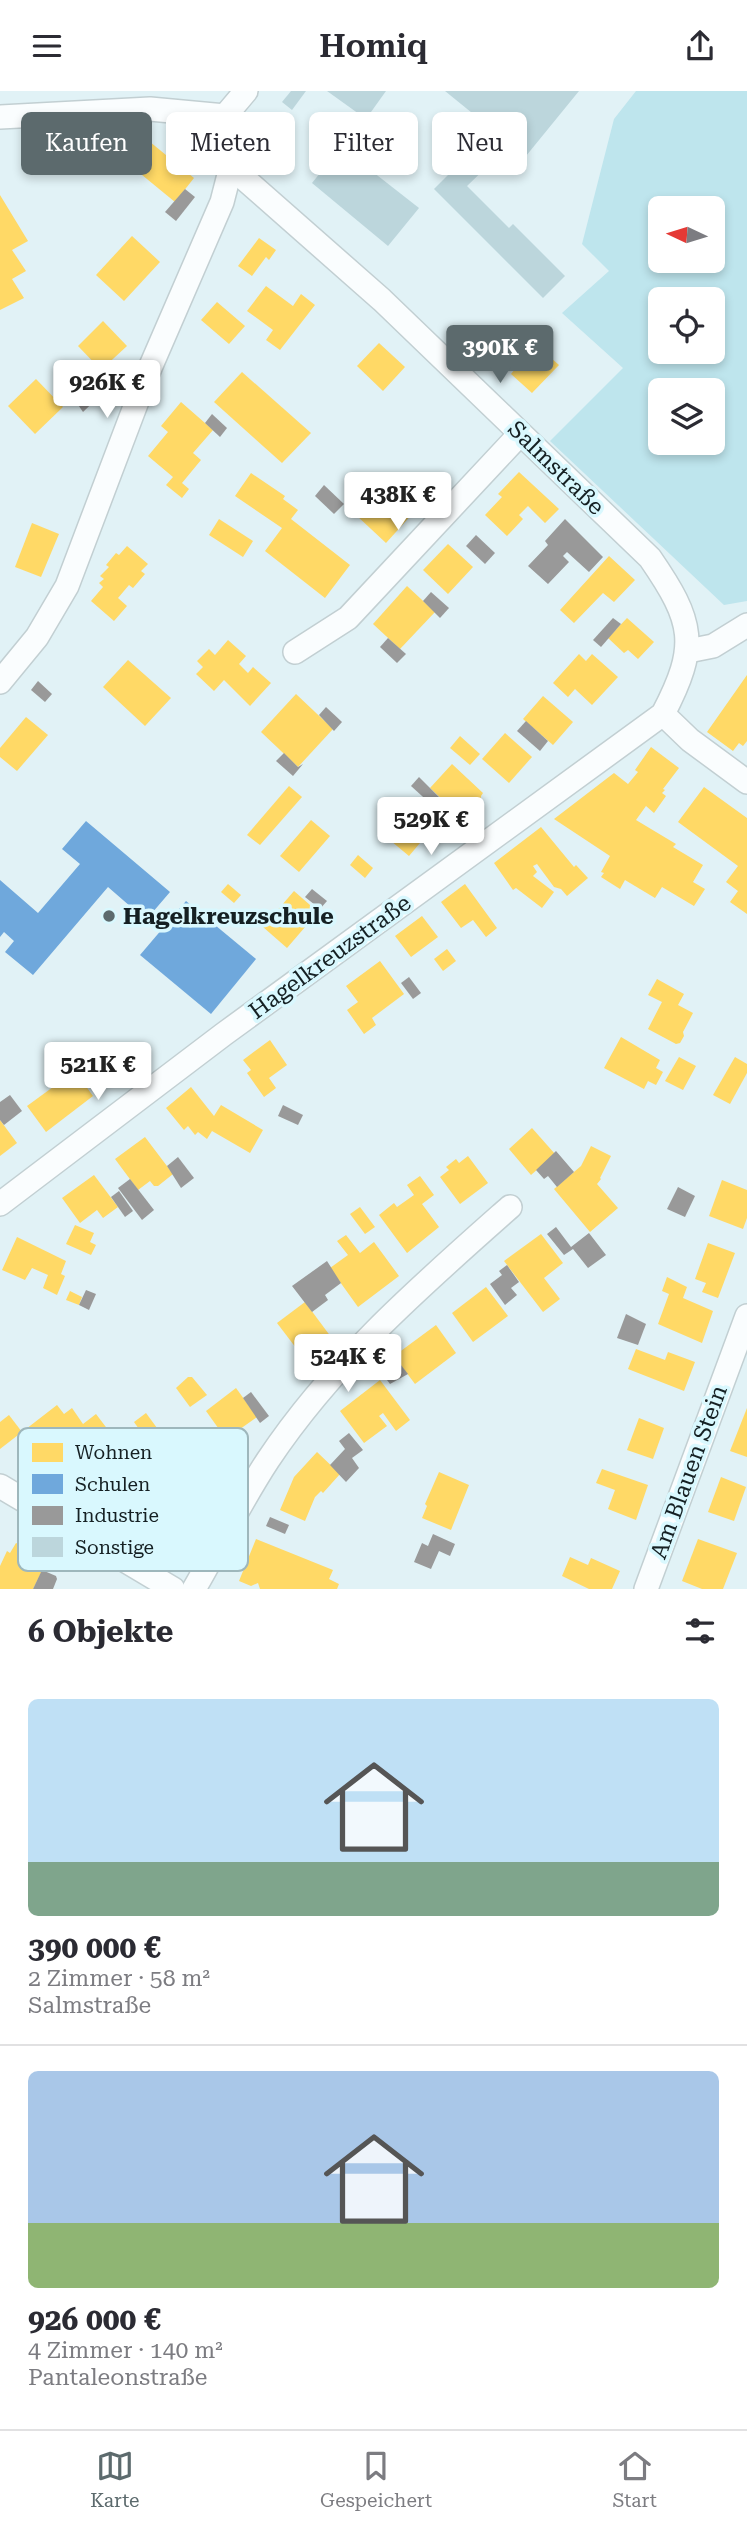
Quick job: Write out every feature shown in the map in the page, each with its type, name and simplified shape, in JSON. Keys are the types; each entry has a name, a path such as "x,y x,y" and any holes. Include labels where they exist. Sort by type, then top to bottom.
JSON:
{"street":[{"path":"228,112 246,91"},
{"path":"0,117 150,109 182,112"},
{"path":"0,682 37,637 67,586 147,375 222,202 229,175"},
{"name":"Salmstraße","path":"240,175 382,300 650,558 670,587 684,617 688,652 679,683 663,714"},
{"path":"295,652 348,618 520,434"},
{"path":"688,652 713,646 747,625"},
{"path":"663,714 691,740 747,782"},
{"name":"Hagelkreuzstraße","path":"0,1204 223,1034 663,714"},
{"path":"248,1495 268,1460 325,1386 404,1302 510,1207"},
{"name":"Am Blauen Stein","path":"646,1589 747,1316"},
{"path":"0,1486 18,1497"},
{"path":"143,1571 173,1589"},
{"path":"194,1589 204,1571"}],"shaded area":[{"path":"636,91 747,91 747,601 724,605 550,441 623,368 562,313 609,271 582,244 614,119"}],"building: Wohnen":[{"path":"152,144 166,155 166,175 190,175 194,178 175,202 142,175 152,175"},
{"path":"0,195 28,241 12,250 26,271 12,279 24,298 0,310"},
{"path":"132,236 160,262 124,301 96,275"},
{"path":"259,238 276,250 269,260 266,257 252,276 238,266"},
{"path":"266,286 293,306 301,294 315,305 280,350 266,340 273,330 247,311"},
{"path":"217,302 245,326 229,344 201,320"},
{"path":"103,321 127,346 101,370 78,346"},
{"path":"516,327 559,365 532,393 511,374 519,364 499,345"},
{"path":"379,343 405,367 383,391 357,366"},
{"path":"242,372 311,433 282,463 214,402"},
{"path":"36,379 63,407 35,434 8,406"},
{"path":"181,402 213,430 193,453 201,460 182,483 189,489 182,498 166,485 173,477 148,456 168,432 161,426"},
{"path":"519,472 559,509 545,523 528,506 519,515 523,519 507,536 485,515 502,497 498,494"},
{"path":"251,473 285,496 283,499 298,510 291,519 350,565 325,598 265,551 282,528 235,496"},
{"path":"394,474 424,501 386,543 356,515"},
{"path":"219,519 253,541 243,557 209,535"},
{"path":"32,523 59,534 41,577 15,567"},
{"path":"448,544 473,567 448,594 423,570"},
{"path":"127,546 148,564 141,571 145,574 133,588 129,585 118,598 127,606 114,621 91,601 103,587 99,583 104,579 100,576 109,567 106,565 116,553 119,555"},
{"path":"609,556 635,580 614,602 603,593 574,623 560,610"},
{"path":"407,586 435,612 400,649 373,624"},
{"path":"627,618 654,642 638,659 628,650 624,653 608,638"},
{"path":"228,640 246,656 239,664 248,673 253,667 271,683 250,706 224,680 214,691 196,674 203,667 197,661 209,649 215,655"},
{"path":"579,654 586,661 592,654 618,677 592,705 575,689 568,697 553,683"},
{"path":"128,660 171,698 145,726 103,687"},
{"path":"747,675 747,741 743,746 739,743 733,751 707,732"},
{"path":"296,694 333,729 298,767 261,732"},
{"path":"543,696 573,722 553,745 523,719"},
{"path":"26,717 48,735 17,771 0,757 0,748"},
{"path":"505,733 532,757 509,783 482,759"},
{"path":"460,736 480,754 470,765 450,748"},
{"path":"651,747 679,768 663,789 665,790 662,793 666,796 654,813 646,806 636,820 676,844 673,847 703,865 693,882 705,889 694,906 662,887 655,898 625,880 620,889 601,877 610,856 554,819 614,773 628,784 638,772 635,770"},
{"path":"452,764 483,793 481,801 461,817 430,788"},
{"path":"289,786 302,797 260,845 247,835"},
{"path":"704,787 747,818 747,914 730,902 738,891 726,882 738,866 678,822"},
{"path":"412,804 436,824 409,856 385,836 394,827 390,824 400,811 404,814"},
{"path":"311,820 330,836 299,872 280,856"},
{"path":"541,827 574,867 576,865 588,878 567,896 561,889 554,887 537,864 533,866 537,872 533,876 554,892 542,908 516,888 513,890 494,863"},
{"path":"358,855 373,868 365,878 350,865"},
{"path":"228,884 241,895 234,903 221,892"},
{"path":"465,884 497,928 486,937 473,920 461,928 441,902"},
{"path":"294,891 318,912 287,948 263,927"},
{"path":"422,916 438,937 411,957 395,936"},
{"path":"447,949 456,961 443,971 434,959"},
{"path":"380,961 404,994 372,1018 376,1025 364,1034 347,1010 358,1002 346,986"},
{"path":"657,979 684,994 678,1005 693,1013 680,1043 676,1044 648,1029 662,1002 648,995"},
{"path":"621,1037 660,1060 656,1068 663,1072 656,1085 648,1081 644,1089 604,1068"},
{"path":"270,1040 287,1065 269,1078 276,1088 264,1097 247,1073 251,1070 243,1060"},
{"path":"679,1057 696,1066 683,1090 665,1081"},
{"path":"735,1057 747,1064 747,1073 730,1104 713,1095"},
{"path":"75,1071 93,1096 46,1132 27,1106"},
{"path":"191,1087 214,1116 221,1105 263,1130 250,1153 212,1131 207,1139 198,1132 195,1135 188,1126 184,1130 166,1108"},
{"path":"0,1120 17,1143 0,1156"},
{"path":"532,1128 555,1154 531,1175 509,1149"},
{"path":"145,1137 173,1174 158,1186 154,1186 150,1181 138,1190 115,1159"},
{"path":"591,1146 611,1156 597,1184 618,1208 590,1232 554,1189 581,1166"},
{"path":"468,1156 488,1183 460,1204 440,1177 449,1170 446,1167 456,1159 459,1163"},
{"path":"94,1175 118,1207 103,1218 97,1210 80,1223 62,1198"},
{"path":"420,1176 434,1195 422,1204 439,1227 407,1253 379,1215 394,1203 397,1207 414,1195 407,1185"},
{"path":"722,1180 747,1190 747,1218 743,1229 709,1216"},
{"path":"360,1207 375,1227 365,1234 350,1214"},
{"path":"75,1225 94,1233 90,1242 96,1245 91,1255 66,1244"},
{"path":"541,1234 563,1263 544,1278 560,1299 543,1312 504,1261"},
{"path":"346,1235 360,1253 374,1242 399,1276 358,1307 330,1268 348,1255 337,1241"},
{"path":"17,1237 66,1261 61,1274 65,1276 57,1295 43,1288 48,1275 32,1268 25,1280 2,1270"},
{"path":"708,1243 735,1253 718,1298 702,1292 706,1283 695,1279"},
{"path":"667,1277 687,1287 683,1298 713,1311 702,1343 658,1324 669,1294 662,1291"},
{"path":"486,1287 508,1316 473,1342 452,1313"},
{"path":"70,1291 82,1297 79,1305 66,1300"},
{"path":"305,1302 334,1341 306,1361 277,1323"},
{"path":"436,1325 456,1353 415,1384 394,1356"},
{"path":"636,1349 665,1360 668,1352 695,1362 684,1391 628,1369"},
{"path":"188,1377 192,1377 207,1395 190,1407 176,1388"},
{"path":"380,1380 410,1420 396,1431 383,1413 379,1416 387,1426 364,1443 340,1411"},
{"path":"236,1388 257,1417 242,1428 218,1428 206,1411"},
{"path":"57,1405 64,1414 72,1408 83,1424 96,1414 107,1428 27,1428"},
{"path":"747,1408 747,1457 730,1451"},
{"path":"146,1413 157,1428 138,1428 134,1422"},
{"path":"9,1415 19,1428 18,1435 0,1449 0,1422"},
{"path":"639,1418 664,1428 653,1459 627,1450"},
{"path":"317,1452 340,1474 323,1493 321,1491 315,1497 305,1521 280,1510 294,1477"},
{"path":"602,1469 648,1485 636,1520 608,1509 615,1490 596,1483"},
{"path":"439,1472 469,1485 451,1530 422,1518"},
{"path":"721,1477 746,1487 734,1521 708,1512"},
{"path":"256,1539 333,1570 329,1579 339,1584 337,1589 260,1589 258,1583 251,1586 239,1581 243,1571 248,1571 248,1559"},
{"path":"698,1539 737,1553 723,1589 702,1589 682,1581"},
{"path":"18,1544 18,1571 42,1571 33,1589 0,1589 0,1566 7,1551 10,1553"},
{"path":"570,1557 588,1565 591,1558 620,1571 612,1589 589,1589 562,1576"}],"building: Schulen":[{"path":"86,821 170,892 146,920 108,887 33,975 5,952 14,941 4,932 0,937 0,880 38,913 80,864 62,849"},
{"path":"186,901 256,959 211,1014 140,955"}],"building: Industrie":[{"path":"185,189 195,197 176,221 165,212"},
{"path":"92,373 107,389 83,412 70,393"},
{"path":"212,414 227,428 220,437 205,423"},
{"path":"324,485 344,504 334,514 315,496"},
{"path":"565,519 603,557 589,572 567,552 563,556 569,562 548,584 528,566 548,545 545,541"},
{"path":"476,535 495,553 485,564 466,546"},
{"path":"431,592 449,608 440,618 423,601"},
{"path":"613,618 621,624 601,647 593,640"},
{"path":"388,638 406,654 397,663 380,647"},
{"path":"38,681 52,694 45,702 31,690"},
{"path":"326,707 342,722 334,731 319,715"},
{"path":"526,721 548,741 540,751 517,731"},
{"path":"284,753 298,767 303,764 293,776 276,761"},
{"path":"419,777 441,799 433,806 411,786"},
{"path":"312,889 327,901 320,909 305,897"},
{"path":"409,977 421,993 413,999 401,983"},
{"path":"72,1044 88,1057 80,1066 64,1053"},
{"path":"10,1095 22,1111 4,1125 0,1120 0,1102"},
{"path":"283,1105 303,1115 298,1125 278,1116"},
{"path":"556,1151 574,1172 557,1187 548,1176 544,1179 536,1170"},
{"path":"178,1157 194,1178 181,1188 167,1166"},
{"path":"130,1179 154,1210 142,1220 118,1188"},
{"path":"678,1187 695,1196 685,1217 667,1209"},
{"path":"119,1191 133,1211 125,1217 111,1197"},
{"path":"556,1227 571,1247 589,1233 606,1255 588,1268 573,1249 564,1255 547,1234"},
{"path":"327,1261 341,1283 325,1295 328,1300 312,1312 292,1286"},
{"path":"507,1265 519,1282 511,1288 517,1295 505,1305 490,1284 502,1275 499,1271"},
{"path":"86,1290 96,1294 89,1310 79,1305"},
{"path":"626,1314 646,1324 638,1345 617,1338"},
{"path":"394,1356 408,1374 390,1384 378,1368"},
{"path":"251,1392 269,1416 260,1423 243,1398"},
{"path":"349,1433 363,1450 352,1458 359,1468 346,1482 330,1465 345,1449 339,1441"},
{"path":"270,1517 289,1525 285,1534 266,1526"},
{"path":"433,1534 455,1544 450,1556 439,1551 431,1569 414,1562 422,1543 428,1546"},
{"path":"42,1571 56,1576 53,1589 33,1589"}],"building: Sonstige":[{"path":"291,91 306,91 292,110 282,102"},
{"path":"327,91 386,91 371,112 356,112"},
{"path":"445,91 579,91 527,155 527,112 471,112"},
{"path":"318,175 377,175 419,208 388,246 312,183"},
{"path":"448,175 478,175 467,186 509,228 513,224 565,276 543,298 434,189"}],"place":[{"name":"Hagelkreuzschule","path":"109,916"}]}
